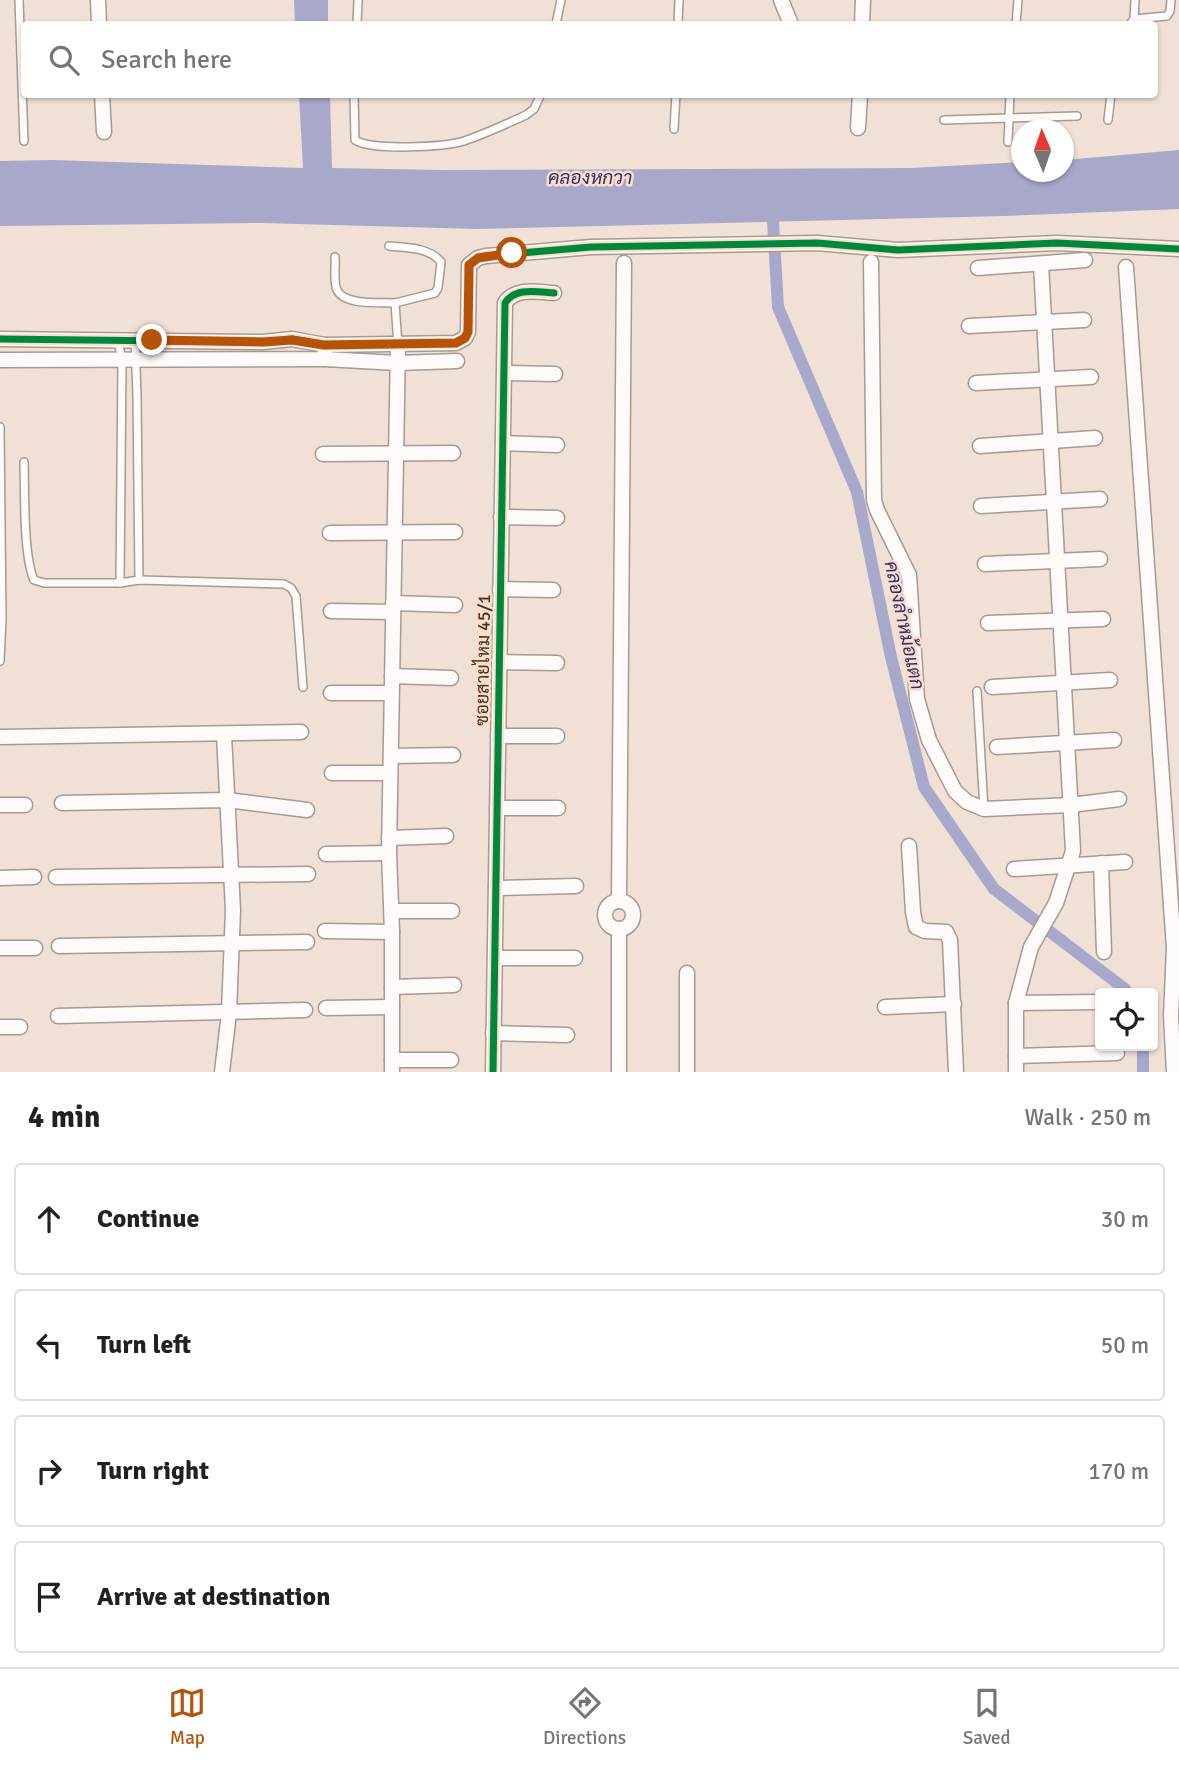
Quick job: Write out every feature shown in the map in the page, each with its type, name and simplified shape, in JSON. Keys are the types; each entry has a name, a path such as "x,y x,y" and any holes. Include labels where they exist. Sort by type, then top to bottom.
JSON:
{"street":[{"path":"98,0 99,21"},
{"path":"781,0 790,21"},
{"path":"862,21 863,0"},
{"path":"102,98 104,132"},
{"path":"858,128 860,98"},
{"path":"0,360 129,361 456,343 465,338 468,332 469,265 478,258 591,247 817,243 898,250 1057,243 1179,249"},
{"path":"978,268 1085,260"},
{"path":"871,262 874,499 909,575 915,685 929,740 955,791 967,802 984,809 1071,805 1119,799"},
{"path":"619,1072 619,929 607,922 606,913 610,904 620,901 624,263"},
{"path":"1016,1072 1016,1003 1031,947 1056,903 1073,851 1041,264"},
{"path":"1126,267 1174,948 1171,1016 1174,1072"},
{"name":"ซอยสายไหม 45/1","path":"493,1072 505,303 509,296 517,292 554,293"},
{"path":"969,326 1084,320"},
{"path":"0,340 292,340 325,352 397,363 457,361"},
{"path":"398,345 389,838 393,932 392,1066 451,1060"},
{"path":"504,373 555,374"},
{"path":"976,383 1091,377"},
{"path":"981,446 1095,438"},
{"path":"503,443 557,445"},
{"path":"323,454 453,453"},
{"path":"981,506 1100,499"},
{"path":"501,517 557,518"},
{"path":"330,533 456,532"},
{"path":"985,564 1100,559"},
{"path":"500,589 553,590"},
{"path":"331,611 455,605"},
{"path":"988,623 1104,619"},
{"path":"499,662 557,663"},
{"path":"392,676 451,678"},
{"path":"992,687 1110,680"},
{"path":"331,693 391,693"},
{"path":"0,737 301,732"},
{"path":"222,1072 229,1013 232,945 232,876 224,735"},
{"path":"498,736 557,736"},
{"path":"996,747 1114,740"},
{"path":"391,756 453,755"},
{"path":"332,773 390,773"},
{"path":"62,803 227,800 307,810"},
{"path":"0,805 25,805"},
{"path":"497,808 558,808"},
{"path":"389,838 446,836"},
{"path":"909,846 916,927 925,931 946,932 950,940 956,1072"},
{"path":"326,854 389,853"},
{"path":"1014,869 1125,862"},
{"path":"1101,863 1104,952"},
{"path":"56,877 308,874"},
{"path":"0,878 34,877"},
{"path":"496,888 576,886"},
{"path":"391,911 452,911"},
{"path":"326,931 393,932"},
{"path":"59,946 307,942"},
{"path":"0,948 35,948"},
{"path":"495,958 575,958"},
{"path":"687,973 687,1072"},
{"path":"392,987 454,985"},
{"path":"1016,1003 1095,1002"},
{"path":"885,1007 954,1004"},
{"path":"326,1008 392,1007"},
{"path":"58,1016 305,1010"},
{"path":"0,1027 20,1027"},
{"path":"493,1033 567,1035"},
{"path":"1016,1056 1117,1052"}],"lane":[{"path":"19,0 21,56"},
{"path":"357,21 358,0"},
{"path":"557,21 561,0"},
{"path":"678,21 679,0"},
{"path":"1016,21 1018,0"},
{"path":"1132,21 1135,0"},
{"path":"1138,21 1167,16 1171,0"},
{"path":"22,98 24,141"},
{"path":"354,98 355,140 361,144 399,146 463,141 526,115 534,109 539,98"},
{"path":"674,129 676,98"},
{"path":"1008,142 1010,98"},
{"path":"1108,120 1111,98"},
{"path":"944,121 1077,116"},
{"path":"335,257 336,287 339,294 351,300 395,303 435,293 441,262 435,254 389,246"},
{"path":"395,303 398,345"},
{"path":"118,340 129,361 138,396 139,580"},
{"path":"120,583 122,396 135,340"},
{"path":"122,396 138,396"},
{"path":"0,427 0,660"},
{"path":"24,462 28,552 34,580 44,583 120,583 139,580 284,584 291,588 296,596 303,687"},
{"path":"977,691 984,809"}],"water":[{"path":"294,0 328,0 328,21 295,21"},
{"name":"คลองหกวา","path":"299,98 330,98 332,168 911,168 1011,163 1011,182 1074,182 1074,159 1179,150 1179,209 477,229 262,223 0,226 0,161 51,160 303,168"}],"waterway":[{"name":"คลองลำหม้อแตก","path":"772,204 778,307 857,492 891,657 924,787 994,889 1124,988"},
{"name":"คลองลำหม้อแตก","path":"1143,1051 1143,1072"}],"cycle path":[{"path":"0,339 263,342 292,339 325,345 456,343 465,338 468,332 469,265 478,258 591,247 817,243 898,250 1057,243 1179,249"},
{"path":"493,1072 505,303 520,293 554,293"}],"route":[{"path":"152,340 292,340 324,345 456,343 465,338 468,332 469,265 478,258 512,253"}]}
